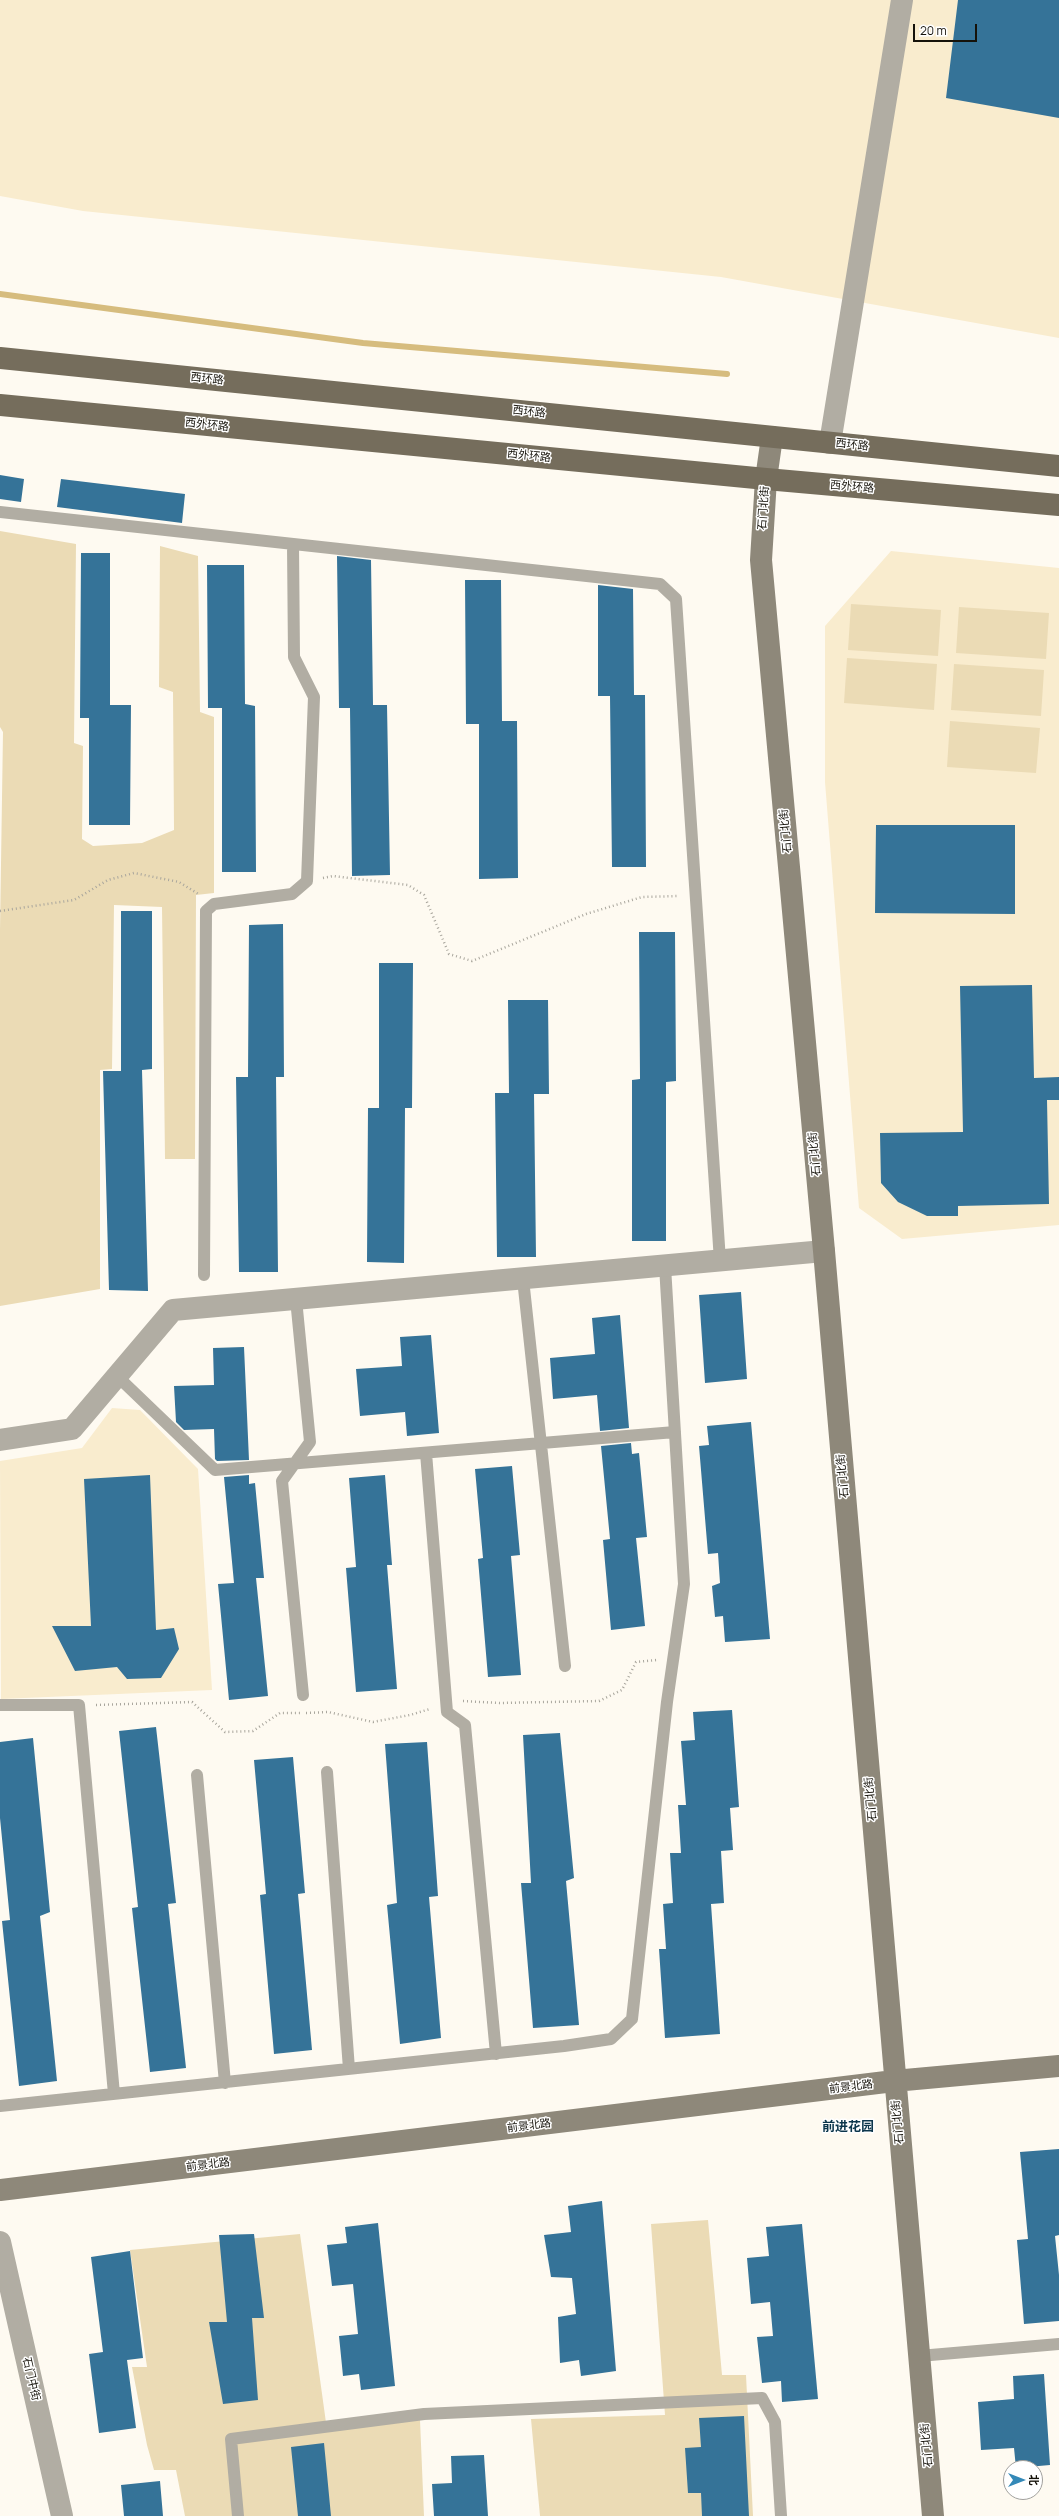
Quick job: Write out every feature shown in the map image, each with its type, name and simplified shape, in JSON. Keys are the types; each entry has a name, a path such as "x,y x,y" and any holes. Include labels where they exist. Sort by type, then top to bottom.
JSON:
{"main road":[{"name":"西环路","path":"0,358 1059,466"},
{"name":"西外环路","path":"0,405 766,479 1059,505"}],"street":[{"path":"830,443 902,0"},
{"name":"石门北街","path":"772,437 766,479 761,560 824,1252 894,2082 933,2516"},
{"path":"0,1440 72,1428 173,1310 824,1252"},
{"name":"前景北路","path":"0,2190 894,2082 1059,2066"},
{"name":"石门中街","path":"0,2242 62,2516"}],"lane":[{"path":"0,512 660,584 676,599 720,1261"},
{"path":"204,1275 206,911 214,904 292,894 307,880 314,697 294,657 293,545"},
{"path":"0,2106 496,2054 611,2039 632,2019 673,1658 684,1584 665,1266"},
{"path":"523,1279 566,1666"},
{"path":"296,1299 310,1442 282,1481 303,1695"},
{"path":"117,1376 215,1470 675,1432"},
{"path":"426,1453 448,1712 465,1725 496,2054"},
{"path":"0,1705 79,1705 114,2094"},
{"path":"327,1772 349,2069"},
{"path":"197,1775 225,2083"},
{"path":"919,2356 1059,2344"},
{"path":"238,2516 231,2439 424,2414 762,2398 775,2422 781,2516"}],"path":[{"path":"0,912 74,900 108,880 134,873 179,882 214,904"},
{"path":"307,880 333,876 408,885 424,895 449,954 472,961 586,914 642,896 696,896"},
{"path":"79,1705 192,1702 225,1732 253,1731 280,1713 328,1712 373,1722 410,1715 455,1700 499,1703 599,1701 622,1690 636,1662 673,1658"}],"shaded area":[{"path":"0,0 1059,0 1059,338 721,277 83,211 0,196"},
{"path":"0,531 76,544 74,743 83,746 82,839 93,846 142,843 174,830 173,692 159,687 160,546 198,556 200,712 214,717 214,893 196,895 195,1159 165,1159 162,907 114,905 112,1069 100,1070 100,1289 0,1306 0,930 3,732 0,727"},
{"path":"891,551 1059,568 1059,1225 902,1239 859,1208 825,782 825,626"},
{"path":"851,604 941,610 938,656 848,650"},
{"path":"959,607 1049,613 1046,659 956,653"},
{"path":"847,658 937,664 934,710 844,703"},
{"path":"954,664 1044,670 1041,716 951,710"},
{"path":"950,721 1040,728 1036,773 947,767"},
{"path":"112,1408 140,1410 198,1469 212,1690 1,1699 0,1461 82,1448"},
{"path":"708,2220 722,2375 746,2375 753,2516 540,2516 531,2419 665,2415 651,2224"},
{"path":"300,2234 327,2430 420,2420 424,2516 185,2516 176,2470 154,2470 147,2445 132,2367 147,2367 130,2250"}],"building":[{"path":"958,0 1059,0 1059,118 946,98"},
{"path":"0,475 24,479 21,502 0,499"},
{"path":"61,479 185,494 182,523 57,507"},
{"path":"81,553 110,553 110,705 131,705 130,825 89,825 89,718 80,718"},
{"path":"337,556 371,560 373,705 387,705 390,875 352,876 350,708 339,708"},
{"path":"207,565 244,565 245,704 255,706 256,872 222,872 222,708 208,708"},
{"path":"465,580 501,580 502,721 517,721 518,878 479,879 479,724 466,724"},
{"path":"598,585 633,589 634,695 645,695 646,867 612,867 610,696 598,696"},
{"path":"876,825 1015,825 1015,914 875,913"},
{"path":"121,911 152,911 152,1069 142,1070 148,1291 109,1290 103,1071 121,1071"},
{"path":"283,924 284,1077 276,1077 278,1272 239,1272 236,1077 248,1077 249,925"},
{"path":"639,932 675,932 676,1081 666,1082 666,1241 632,1241 632,1080 640,1079"},
{"path":"379,963 413,963 412,1108 405,1108 404,1263 367,1262 368,1108 379,1108"},
{"path":"1032,985 1034,1078 1059,1077 1059,1100 1047,1100 1049,1204 958,1206 958,1216 927,1216 898,1202 881,1183 880,1133 963,1132 960,986"},
{"path":"508,1000 548,1000 549,1094 534,1094 536,1257 497,1257 495,1093 509,1093"},
{"path":"741,1292 747,1379 705,1383 699,1295"},
{"path":"620,1315 629,1428 600,1431 597,1395 553,1399 550,1358 595,1354 592,1318"},
{"path":"431,1335 439,1433 407,1436 405,1412 360,1416 356,1369 402,1366 400,1337"},
{"path":"244,1347 249,1460 217,1461 215,1459 214,1429 184,1430 176,1422 174,1386 214,1385 213,1348"},
{"path":"751,1422 770,1639 725,1642 723,1616 715,1617 712,1586 720,1583 718,1553 708,1554 699,1446 709,1445 707,1426"},
{"path":"631,1443 632,1454 639,1453 647,1537 636,1538 645,1626 611,1630 603,1540 610,1539 601,1446"},
{"path":"512,1466 520,1555 511,1556 521,1675 488,1677 478,1559 483,1558 475,1469"},
{"path":"150,1475 156,1630 174,1628 179,1649 161,1678 127,1679 117,1667 75,1671 52,1626 91,1626 84,1479"},
{"path":"249,1475 249,1484 255,1483 264,1578 256,1578 268,1696 229,1700 218,1584 234,1583 224,1477"},
{"path":"385,1475 392,1565 387,1565 397,1689 356,1692 346,1568 356,1567 349,1478"},
{"path":"732,1710 739,1807 730,1808 733,1850 721,1851 724,1903 711,1904 720,2034 665,2038 659,1949 666,1949 663,1904 673,1903 670,1853 681,1853 678,1805 686,1805 681,1741 695,1740 693,1712"},
{"path":"156,1727 176,1903 168,1904 186,2068 150,2072 132,1908 138,1907 119,1731"},
{"path":"560,1733 574,1878 566,1881 579,2025 533,2028 521,1883 531,1883 523,1735"},
{"path":"33,1738 50,1912 40,1916 57,2081 19,2086 2,1921 10,1920 0,1818 0,1742"},
{"path":"427,1742 438,1896 429,1897 441,2038 400,2044 387,1905 397,1903 385,1744"},
{"path":"293,1757 305,1893 298,1894 312,2050 274,2054 260,1895 266,1894 254,1760"},
{"path":"1059,2149 1059,2235 1055,2236 1059,2275 1059,2321 1024,2324 1017,2240 1028,2239 1020,2152"},
{"path":"602,2201 616,2371 581,2376 579,2360 560,2363 558,2317 576,2314 572,2278 551,2277 544,2235 571,2232 568,2206"},
{"path":"378,2223 395,2386 361,2390 359,2374 343,2376 339,2336 358,2334 353,2284 332,2286 327,2245 347,2243 345,2227"},
{"path":"802,2224 818,2399 782,2402 781,2381 762,2383 757,2337 773,2336 770,2302 751,2304 747,2258 769,2256 766,2227"},
{"path":"254,2234 264,2318 252,2318 258,2400 223,2404 209,2322 227,2322 219,2235"},
{"path":"130,2251 143,2358 127,2360 136,2428 99,2433 89,2354 103,2352 91,2257"},
{"path":"1044,2374 1050,2465 1043,2466 1043,2460 1015,2460 1014,2448 981,2450 978,2402 1014,2399 1013,2376"},
{"path":"744,2416 749,2516 702,2516 701,2493 688,2493 685,2448 701,2447 699,2418"},
{"path":"324,2443 331,2516 298,2516 291,2447"},
{"path":"484,2455 488,2516 434,2516 432,2484 452,2483 451,2456"},
{"path":"160,2481 163,2516 124,2516 121,2485"}],"waterway":[{"path":"0,294 363,343 727,374"}],"district":[{"name":"前进花园","path":"848,2127"}]}
